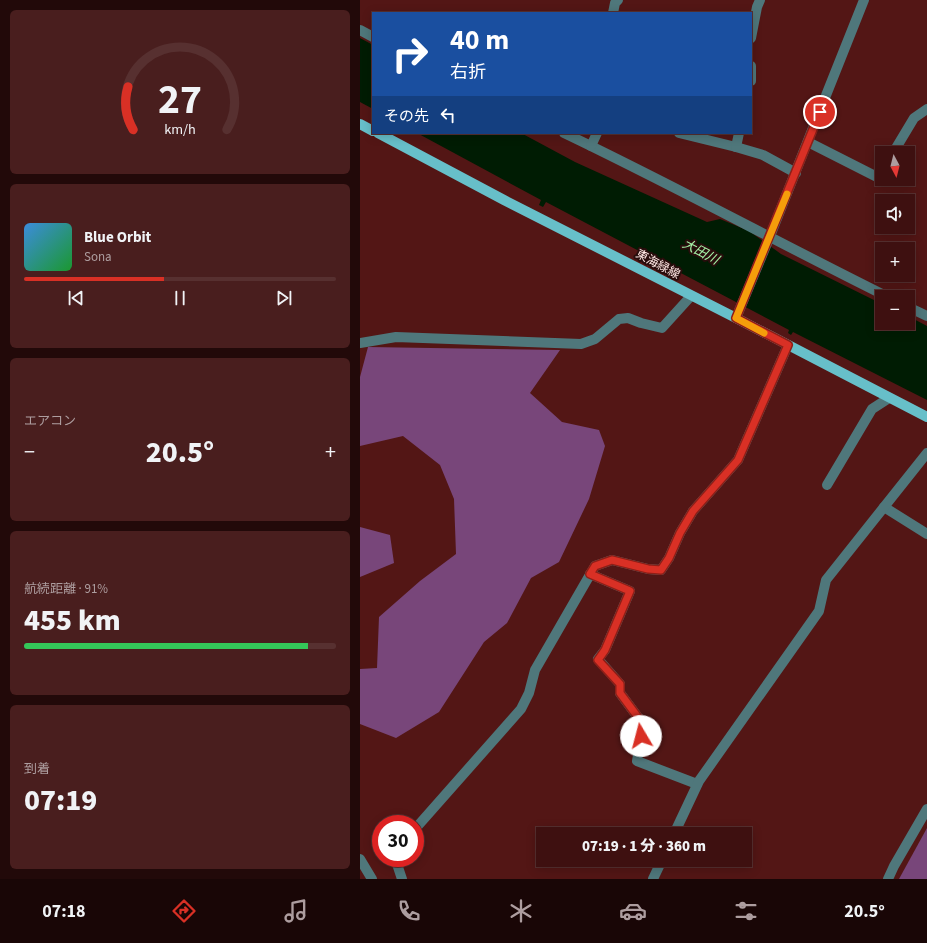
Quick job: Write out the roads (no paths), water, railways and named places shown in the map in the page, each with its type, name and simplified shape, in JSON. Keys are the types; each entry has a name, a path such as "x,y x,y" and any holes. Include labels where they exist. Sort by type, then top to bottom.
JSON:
{"main road":[{"path":"360,124 372,130"},
{"name":"東海緑線","path":"380,134 504,200 691,296 738,315 788,345 927,417"}],"street":[{"path":"613,12 615,3 618,0"},
{"path":"752,33 757,7 760,0"},
{"path":"738,315 864,0"},
{"path":"360,30 372,37"},
{"path":"897,146 914,118 927,110"},
{"path":"566,134 769,239 875,290"},
{"path":"591,146 597,134"},
{"path":"683,134 764,155 796,173"},
{"path":"736,147 739,134"},
{"path":"808,142 875,176"},
{"path":"360,344 396,336 581,344 595,339 619,319 628,318 662,328 691,296"},
{"path":"915,310 927,316"},
{"path":"424,819 521,709 530,693 535,670 595,566 612,560 648,569 661,570 669,558 680,533 693,511 738,460 788,345"},
{"path":"827,485 872,409 889,398"},
{"path":"677,827 697,784 819,610 826,580 927,453"},
{"path":"884,507 927,534"},
{"path":"590,574 630,591 605,650 598,660 620,684 620,693 643,724 637,761 697,784"},
{"path":"888,879 927,809"},
{"path":"360,859 372,879"},
{"path":"398,867 402,879"},
{"path":"653,879 659,867"}],"water":[{"path":"360,38 372,44 372,108 360,102"},
{"name":"大田川","path":"419,134 523,134 575,162 707,222 720,219 749,231 781,254 875,301 875,330 915,330 915,320 927,326 927,400 793,332 791,335 788,333 789,330 546,202 543,207 539,205 541,200"}]}
